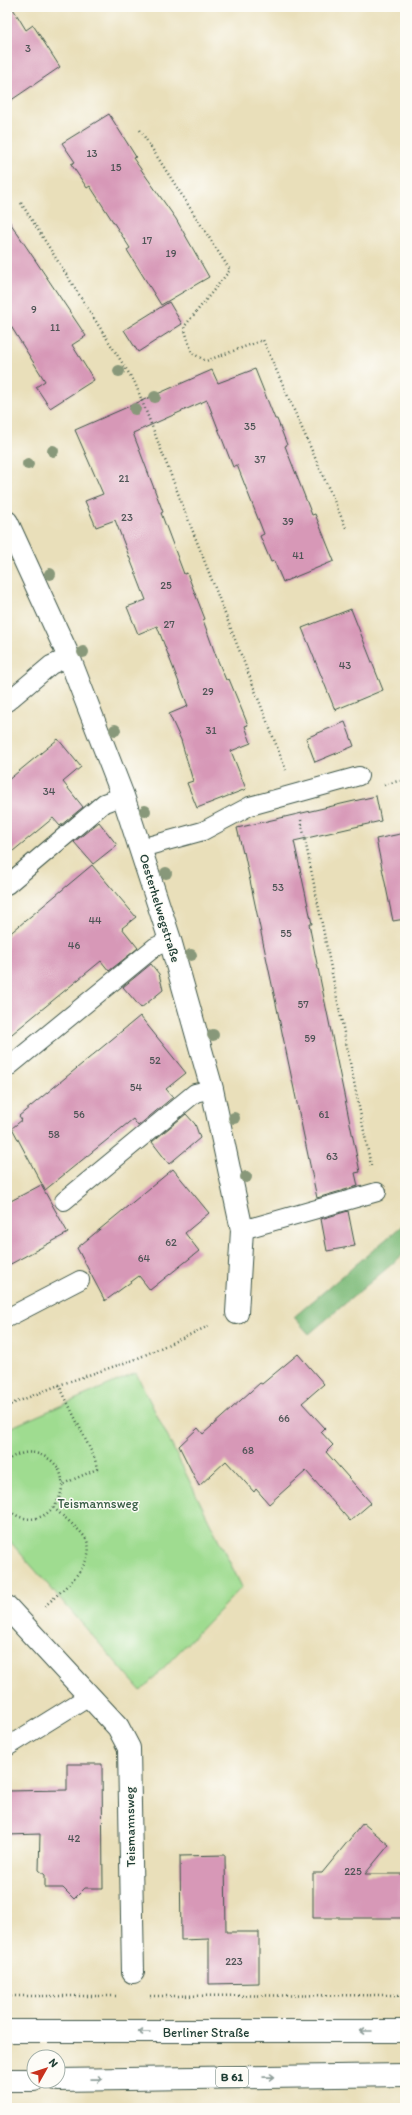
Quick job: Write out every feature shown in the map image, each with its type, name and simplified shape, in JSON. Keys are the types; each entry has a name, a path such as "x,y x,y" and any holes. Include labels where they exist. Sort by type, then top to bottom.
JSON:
{"street":[{"name":"Oesterhelwegstraße","path":"7,522 69,657 124,796 170,940 212,1089 242,1230 237,1313"},
{"name":"Teismannsweg","path":"7,1607 118,1727 129,1748 133,1972"},
{"name":"Berliner Straße","path":"7,2031 405,2031"},
{"name":"B 61","path":"66,2080 405,2075"},
{"path":"7,2080 26,2080"}],"lane":[{"path":"7,702 51,665 69,657"},
{"path":"141,848 202,831 250,806 359,776"},
{"path":"7,884 104,803 124,796"},
{"path":"7,1068 155,947 170,940"},
{"path":"64,1201 195,1093 212,1089"},
{"path":"242,1230 377,1192"},
{"path":"7,1318 80,1280"},
{"path":"7,1748 89,1696"}],"path":[{"path":"140,130 230,270 184,327 192,353 206,361 263,340 347,530"},
{"path":"21,203 135,383 295,793 377,1192"},
{"path":"7,1406 59,1385 136,1359 237,1313"},
{"path":"59,1385 95,1459 97,1469 63,1484"},
{"path":"7,1461 20,1453 33,1452 46,1456 56,1464 62,1476 63,1484 59,1502 54,1508 39,1518 26,1519 14,1515 7,1509"},
{"path":"23,1625 62,1590 82,1568 89,1556 86,1539 54,1508"},
{"path":"142,1996 405,1995"},
{"path":"7,1996 118,1996"}],"green space":[{"path":"405,1223 405,1253 309,1334 294,1317"},
{"name":"Teismannsweg","path":"136,1373 242,1587 141,1691 7,1538 7,1429"}],"building":[{"path":"7,7 12,7 26,30 33,25 60,67 7,103"},
{"path":"109,114 136,157 133,158 176,219 209,277 161,305 127,250 130,248 90,186 87,188 71,164 75,162 62,143"},
{"path":"7,218 86,336 72,345 94,380 50,408 36,387 45,381 7,320"},
{"path":"169,302 182,324 138,352 124,330"},
{"path":"255,369 275,419 277,419 287,445 285,446 312,515 315,514 334,561 283,582 274,561 271,562 260,536 264,534 237,465 233,467 207,400 133,433 163,512 161,513 184,574 187,573 205,619 203,620 216,656 226,680 229,679 248,725 245,726 251,743 231,751 246,789 197,808 187,783 193,781 181,740 169,714 188,706 157,626 138,634 127,607 146,600 115,520 96,527 85,501 103,494 75,430 212,370 218,383"},
{"path":"351,609 383,690 335,710 302,628"},
{"path":"345,722 354,746 315,762 306,738"},
{"path":"58,739 81,767 63,782 83,807 60,826 53,818 7,856 7,781"},
{"path":"376,796 381,821 294,841 312,924 309,924 360,1172 355,1173 358,1186 317,1198 244,852 243,853 237,828"},
{"path":"99,822 117,845 93,864 74,842"},
{"path":"405,833 405,919 393,921 376,839"},
{"path":"92,865 136,917 122,928 138,948 109,971 101,961 7,1038 7,936"},
{"path":"151,964 159,974 163,990 141,1008 123,987"},
{"path":"140,1016 186,1073 166,1089 173,1097 138,1126 133,1119 45,1190 12,1128 22,1120 19,1116"},
{"path":"186,1114 195,1124 200,1138 169,1164 152,1142"},
{"path":"173,1169 209,1213 185,1233 199,1251 150,1290 139,1276 105,1301 77,1248"},
{"path":"41,1185 68,1233 7,1266 7,1203"},
{"path":"348,1211 355,1246 327,1251 321,1219"},
{"path":"298,1354 324,1384 302,1403 325,1428 321,1432 333,1445 326,1452 371,1503 350,1521 306,1471 269,1504 256,1489 254,1492 226,1461 199,1486 179,1446 198,1428 203,1434 260,1383 262,1384"},
{"path":"67,1764 102,1764 103,1888 85,1888 74,1899 63,1888 45,1888 45,1875 39,1870 40,1834 7,1835 7,1791 67,1790"},
{"path":"363,1823 389,1845 365,1874 405,1874 405,1918 313,1918 313,1873 322,1873"},
{"path":"225,1855 226,1932 259,1932 259,1983 209,1984 209,1939 181,1940 180,1856"}]}
